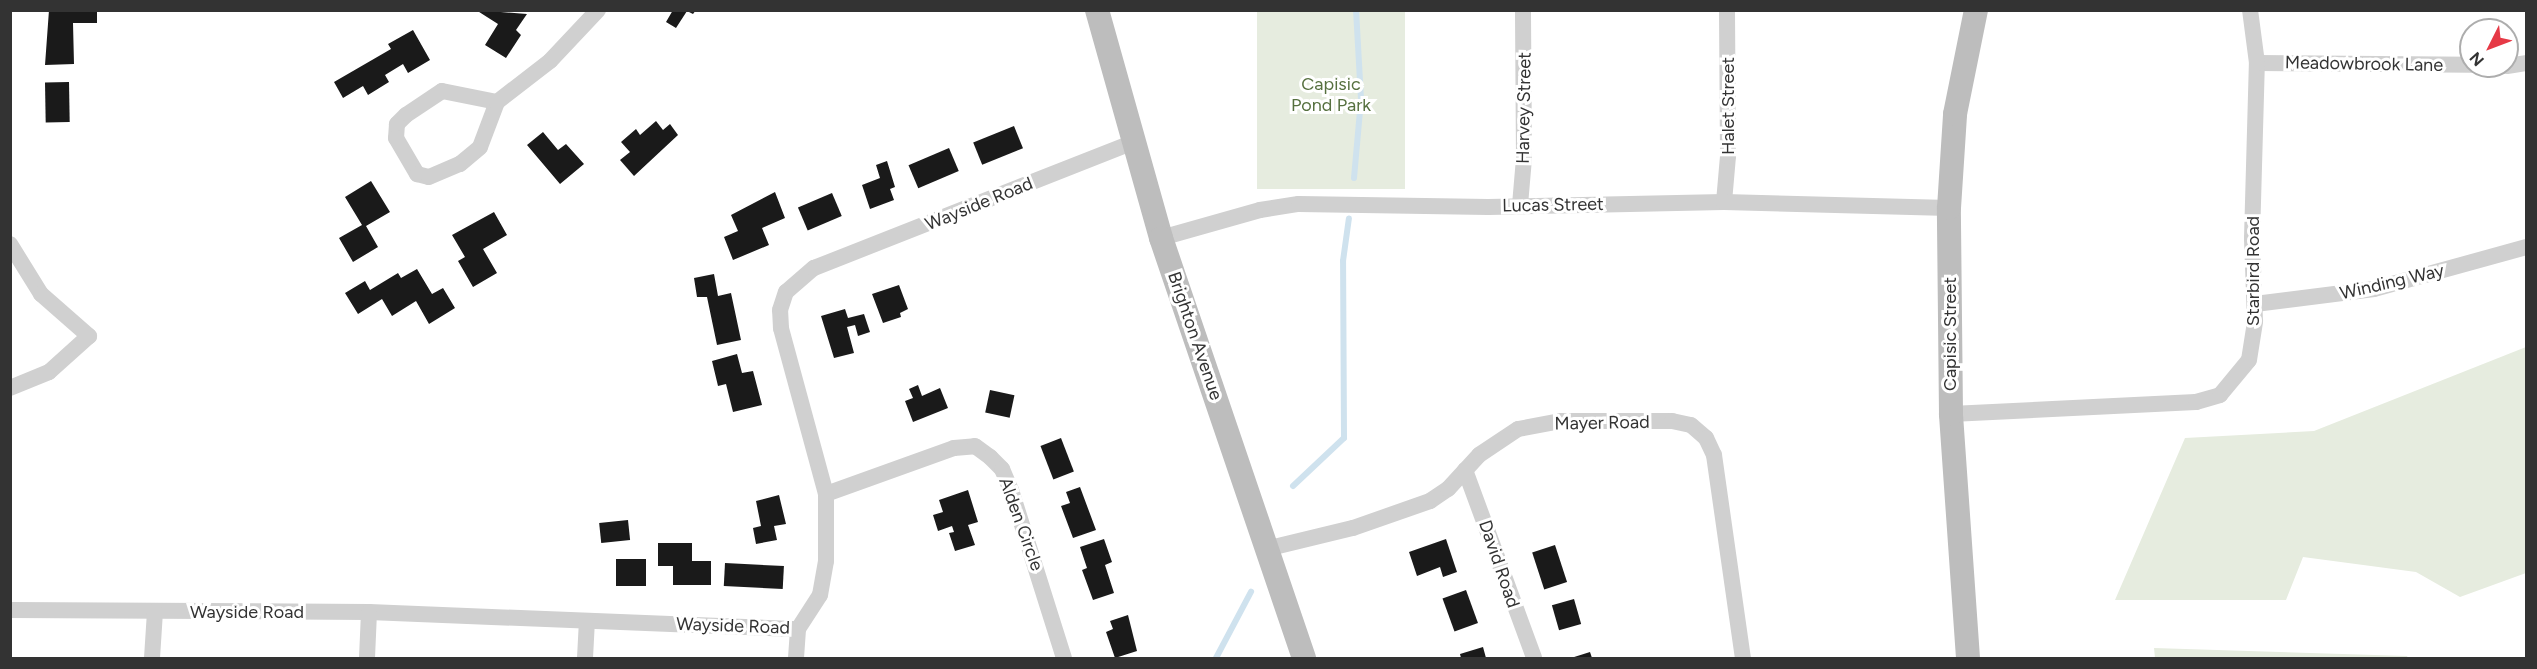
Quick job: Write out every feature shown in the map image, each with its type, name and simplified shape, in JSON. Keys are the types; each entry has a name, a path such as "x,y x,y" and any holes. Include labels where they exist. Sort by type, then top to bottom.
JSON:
{"main road":[{"name":"Brighton Avenue","path":"1097,10 1132,143 1161,238 1304,658"},
{"name":"Capisic Street","path":"1968,658 1951,414 1949,208 1956,114 1976,10"}],"street":[{"path":"497,102 442,91 406,115 397,124 396,138 417,174 429,177 446,171 480,147 497,102 550,61 598,10"},
{"name":"Harvey Street","path":"1520,205 1524,158 1523,10"},
{"name":"Halet Street","path":"1724,202 1728,156 1727,10"},
{"name":"Starbird Road","path":"1951,414 2155,406 2220,395 2249,360 2255,304 2252,238 2257,63 2250,10"},
{"name":"Meadowbrook Lane","path":"2257,63 2459,65"},
{"name":"Wayside Road","path":"10,610 369,612 798,629 820,595 826,561 826,494 781,328 780,310 786,292 814,268 1132,143"},
{"name":"Lucas Street","path":"1161,238 1260,210 1299,204 1520,205 1724,202 1949,208"},
{"path":"10,244 41,294 89,336 49,372 10,388"},
{"name":"Winding Way","path":"2255,304 2374,289 2526,247"},
{"name":"Mayer Road","path":"1266,549 1353,528 1430,501 1479,455 1518,429 1561,421 1672,420 1691,425 1706,438 1714,455 1743,658"},
{"name":"Alden Circle","path":"826,494 954,448 975,446 1002,469 1011,490 1064,658"},
{"name":"David Road","path":"1465,470 1534,658"},
{"path":"152,658 155,612"},
{"path":"367,658 369,612"},
{"path":"585,658 587,621"},
{"path":"796,658 798,629"}],"green space":[{"name":"Capisic Pond Park","path":"1257,11 1405,11 1405,189 1257,189"},
{"path":"2526,347 2526,573 2460,597 2416,572 2303,557 2286,600 2115,600 2185,438 2314,431"},
{"path":"2154,648 2407,656 2408,658 2155,658"}],"building":[{"path":"49,10 97,10 97,23 73,23 74,64 45,65"},
{"path":"476,10 527,14 516,30 521,35 506,58 485,45 498,24"},
{"path":"673,10 696,10 693,14 687,11 676,28 666,22"},
{"path":"413,30 430,60 408,73 403,64 385,75 389,82 368,95 363,86 343,98 334,82 391,49 388,44"},
{"path":"45,82 69,82 70,122 46,122"},
{"path":"656,121 663,130 670,124 678,135 634,176 620,160 630,152 621,142 636,129 640,135"},
{"path":"1014,126 1023,148 982,165 973,142"},
{"path":"543,132 558,150 566,144 584,164 560,184 527,145"},
{"path":"949,148 959,171 918,188 908,165"},
{"path":"887,161 895,187 890,189 894,200 870,209 862,185 880,178 876,165"},
{"path":"371,181 390,212 366,226 378,247 353,262 339,238 362,225 345,197"},
{"path":"775,192 785,218 762,228 769,245 733,260 724,237 738,231 731,215"},
{"path":"832,193 842,216 808,230 798,207"},
{"path":"494,212 507,235 483,249 497,273 473,287 458,261 465,257 452,235"},
{"path":"417,269 432,294 443,288 455,308 429,324 416,301 392,316 382,299 358,314 345,293 365,281 370,290 398,273 401,278"},
{"path":"714,274 718,296 731,293 741,340 717,345 707,297 697,297 694,278"},
{"path":"899,285 908,309 900,313 901,317 883,323 872,294"},
{"path":"845,309 848,318 864,314 870,332 858,336 855,325 847,327 854,353 834,358 821,316"},
{"path":"737,354 742,373 753,371 762,405 733,412 726,384 718,386 712,361"},
{"path":"918,385 922,396 940,388 948,408 913,422 905,401 913,398 909,389"},
{"path":"990,390 1014,395 1010,418 985,412"},
{"path":"1061,438 1074,472 1053,479 1040,446"},
{"path":"1080,487 1096,530 1073,538 1061,506 1070,503 1066,492"},
{"path":"968,490 978,522 968,525 975,545 955,551 949,533 954,532 952,526 938,531 933,515 943,512 939,500"},
{"path":"779,495 786,524 774,526 777,540 756,544 753,528 761,526 756,501"},
{"path":"628,520 630,540 601,543 599,523"},
{"path":"1104,539 1112,562 1105,565 1114,593 1093,600 1082,570 1087,568 1080,547"},
{"path":"1446,539 1457,572 1443,577 1440,567 1417,576 1409,552"},
{"path":"658,543 692,543 692,561 711,561 711,585 673,585 673,566 658,566"},
{"path":"1555,545 1567,582 1544,590 1532,552"},
{"path":"616,559 646,559 646,586 616,586"},
{"path":"725,563 784,566 783,589 724,586"},
{"path":"1466,590 1478,623 1454,631 1443,599"},
{"path":"1574,599 1581,624 1559,630 1552,605"},
{"path":"1128,615 1137,651 1115,658 1106,632 1113,629 1110,621"},
{"path":"1483,647 1486,658 1461,658 1460,654"},
{"path":"1590,652 1592,658 1571,658"}],"waterway":[{"path":"1354,178 1361,99 1356,10"},
{"path":"1293,486 1344,438 1343,261 1349,218"},
{"path":"1216,658 1251,592"}]}
